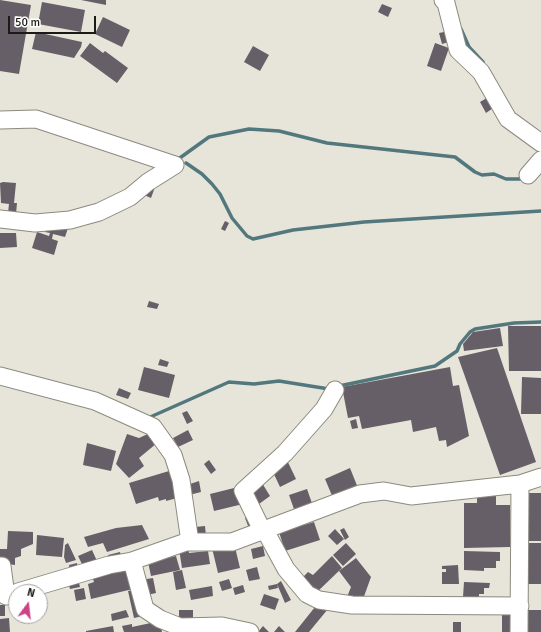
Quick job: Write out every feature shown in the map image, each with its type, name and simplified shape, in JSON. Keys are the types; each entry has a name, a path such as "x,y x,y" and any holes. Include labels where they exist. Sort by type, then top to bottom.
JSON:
{"street":[{"path":"443,0 446,3 458,50 481,72 508,119 541,143"},
{"path":"0,120 36,119 175,165 148,182 130,197 99,212 70,220 35,223 0,219"},
{"path":"528,175 541,160"},
{"path":"0,376 95,401 153,427 173,455 181,480 190,542"},
{"path":"335,390 324,409 285,453 243,491 262,530 268,536 286,569 307,594 319,600 352,605 520,606"},
{"path":"46,584 109,565 132,561 186,542 232,542 360,494 384,491 411,496 520,484 541,477"},
{"path":"519,632 520,484"},
{"path":"132,561 145,609 160,619 180,630 222,626 250,632"},
{"path":"0,566 2,566 8,588"}],"building":[{"path":"0,0 31,5 19,74 0,71"},
{"path":"81,0 106,0 106,5"},
{"path":"42,2 85,10 81,32 38,24"},
{"path":"382,4 392,8 388,17 378,12"},
{"path":"103,17 130,30 122,47 95,34"},
{"path":"449,31 452,41 442,44 439,33"},
{"path":"36,32 82,42 81,47 74,58 32,49"},
{"path":"90,43 103,53 105,51 128,68 117,83 80,56"},
{"path":"435,43 449,48 441,71 427,66"},
{"path":"253,46 269,55 260,71 244,62"},
{"path":"490,96 496,106 486,113 480,102"},
{"path":"0,183 16,183 14,203 17,203 16,214 8,213 9,204 1,203"},
{"path":"155,187 151,198 144,195"},
{"path":"225,221 229,223 225,231 221,229"},
{"path":"47,226 68,228 65,237 53,234 52,239 58,241 54,255 32,248 37,232 49,236 50,233 45,232"},
{"path":"0,233 16,233 17,247 0,248"},
{"path":"149,301 159,304 157,309 147,307"},
{"path":"508,326 541,326 541,371 509,371"},
{"path":"500,328 503,346 464,351 463,344 473,332"},
{"path":"497,348 536,462 500,475 458,357"},
{"path":"160,359 169,362 167,367 158,365"},
{"path":"144,367 175,375 169,398 138,390"},
{"path":"450,367 453,386 459,385 469,436 447,447 446,440 439,441 436,427 413,432 411,420 362,429 359,416 348,418 342,387"},
{"path":"522,377 541,378 541,414 521,414"},
{"path":"119,388 131,393 128,399 116,395"},
{"path":"187,411 193,421 187,424 182,413"},
{"path":"356,419 358,428 352,429 350,421"},
{"path":"188,430 193,440 178,447 173,438"},
{"path":"150,433 157,443 139,458 144,466 129,478 116,464 127,434 139,438"},
{"path":"87,443 116,451 111,471 83,465"},
{"path":"285,456 296,479 280,487 273,472"},
{"path":"209,460 216,470 211,474 204,464"},
{"path":"350,468 358,488 333,498 325,479"},
{"path":"169,471 177,498 159,501 158,497 136,504 129,483"},
{"path":"199,481 201,492 189,495 187,485"},
{"path":"262,483 270,496 259,504 250,491"},
{"path":"238,487 243,504 214,511 210,494"},
{"path":"307,489 313,506 295,512 289,495"},
{"path":"526,493 541,493 541,541 526,541"},
{"path":"477,495 496,495 496,505 510,505 510,547 464,548 464,503 477,503"},
{"path":"252,515 250,531 245,518"},
{"path":"314,522 320,540 285,551 279,532"},
{"path":"142,525 149,539 107,552 103,543 88,547 84,537 116,528"},
{"path":"205,526 206,536 195,537 195,527"},
{"path":"344,528 349,537 345,540 340,530"},
{"path":"335,529 344,539 337,545 328,536"},
{"path":"8,531 33,532 33,544 21,549 21,556 15,558 15,565 0,563 0,549 7,549"},
{"path":"37,535 64,538 62,557 36,555"},
{"path":"68,543 76,560 66,563 64,557 65,545"},
{"path":"234,543 240,568 218,573 212,548"},
{"path":"346,543 356,554 343,566 333,555"},
{"path":"528,543 541,543 541,584 528,584"},
{"path":"263,546 265,556 253,559 251,549"},
{"path":"188,548 189,553 208,551 210,564 182,568 179,549"},
{"path":"92,550 97,561 83,566 78,556"},
{"path":"464,551 500,552 500,561 496,561 496,568 484,568 484,571 464,570"},
{"path":"120,552 122,560 110,563 108,555"},
{"path":"176,556 180,570 151,576 148,562"},
{"path":"332,556 342,568 316,593 302,578 308,572 313,575"},
{"path":"356,558 371,577 362,602 347,597 351,587 339,571"},
{"path":"77,563 78,571 70,572 69,565"},
{"path":"131,564 137,588 91,599 88,584 94,582 91,573"},
{"path":"458,565 459,584 442,584 442,572 446,572 446,569 442,569 442,566"},
{"path":"257,567 260,579 249,581 246,570"},
{"path":"182,570 186,588 176,590 173,572"},
{"path":"153,578 156,593 143,596 141,580"},
{"path":"78,579 80,587 70,589 68,582"},
{"path":"229,579 232,588 222,591 219,582"},
{"path":"281,581 291,600 285,603 277,584"},
{"path":"464,582 490,583 489,588 484,588 484,594 479,594 479,598 463,597"},
{"path":"277,584 278,588 269,590 268,586"},
{"path":"243,585 245,592 235,595 233,588"},
{"path":"212,586 213,596 191,600 189,590"},
{"path":"84,588 86,599 76,601 74,590"},
{"path":"137,589 143,616 134,618 128,591"},
{"path":"264,594 279,599 275,610 260,605"},
{"path":"319,602 328,609 309,632 295,632"},
{"path":"0,605 5,605 5,616 0,616"},
{"path":"126,610 129,617 112,621 111,614"},
{"path":"179,610 193,610 193,621 179,621"},
{"path":"526,610 541,610 541,632 525,632"},
{"path":"502,612 511,612 511,632 502,632"},
{"path":"8,618 10,632 0,632 0,619"},
{"path":"160,621 162,632 124,632 122,626 132,624 132,627"},
{"path":"453,622 461,622 461,632 453,632"},
{"path":"113,626 114,632 86,632 86,631"},
{"path":"263,626 269,632 258,632"},
{"path":"279,626 285,632 274,632"}],"waterway":[{"path":"461,29 469,47 483,62"},
{"path":"177,160 209,137 249,129 279,131 327,143 455,157 475,172 482,175 494,174 506,179 524,179"},
{"path":"186,163 202,174 212,184 220,194 232,218 247,236 253,239 293,230 364,222 541,211"},
{"path":"339,386 435,366 457,351 460,344 470,332 475,329 514,323 541,322"},
{"path":"148,418 229,382 254,384 279,381 329,389"}]}
